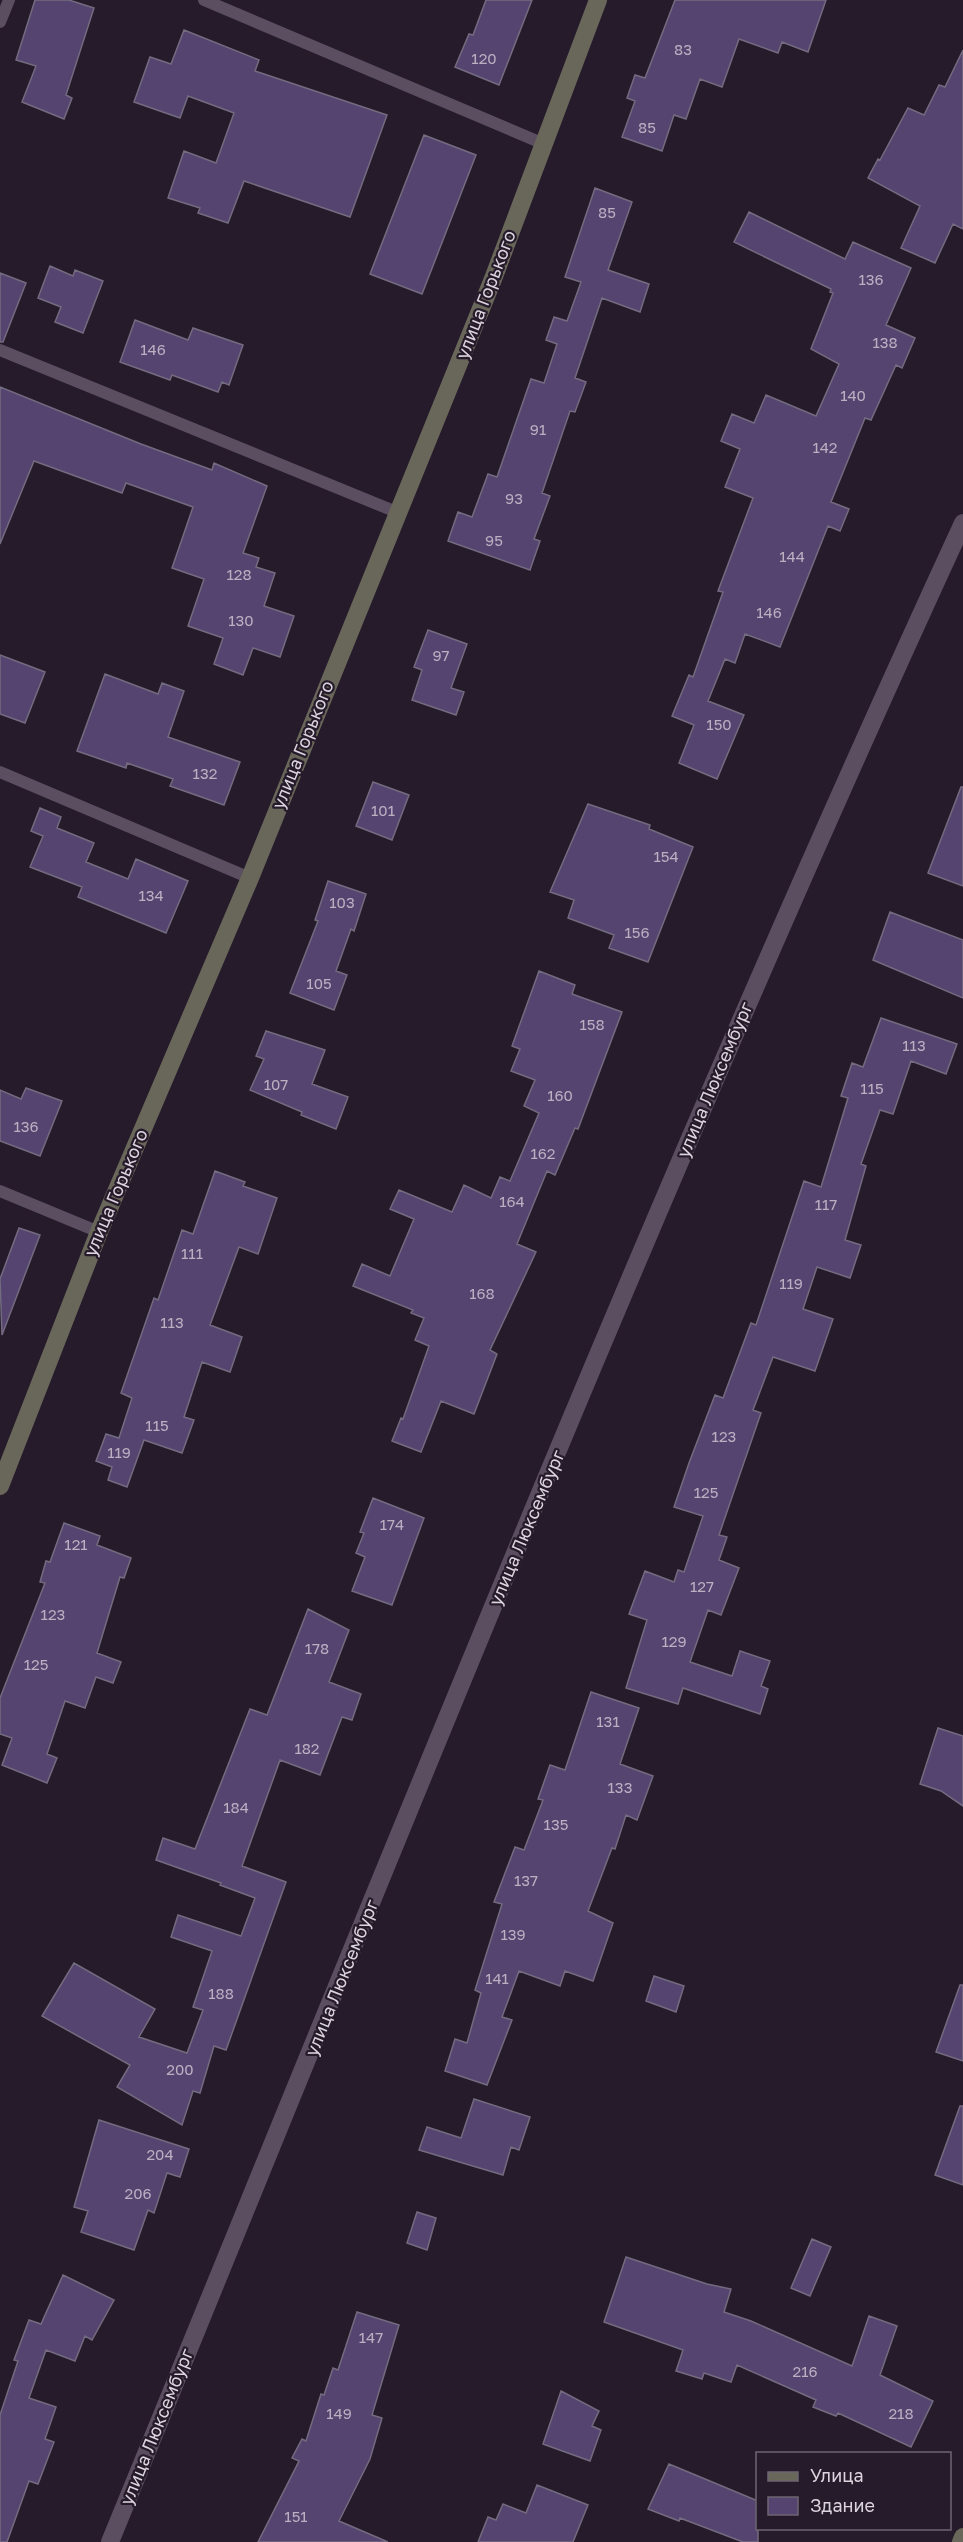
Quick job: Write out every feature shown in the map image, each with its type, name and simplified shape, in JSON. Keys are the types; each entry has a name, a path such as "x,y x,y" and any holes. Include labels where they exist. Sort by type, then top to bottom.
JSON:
{"street":[{"name":"улица Горького","path":"0,1486 99,1232 250,878 399,513 598,0"},
{"name":"улица Люксембург","path":"110,2542 651,1230 843,782 963,523"},
{"path":"961,2542 963,2538"}],"lane":[{"path":"0,22 9,0"},
{"path":"204,0 544,144"},
{"path":"0,350 399,513"},
{"path":"0,772 250,878"},
{"path":"0,1191 99,1232"}],"building":[{"path":"35,0 69,0 94,8 66,95 72,98 64,119 22,102 36,66 16,60"},
{"path":"486,0 532,0 499,85 455,67 469,34 473,35"},
{"path":"675,0 826,0 808,52 782,42 778,53 739,39 722,87 700,79 686,119 674,115 662,151 622,137 635,101 627,98 635,75 645,78"},
{"path":"184,30 259,60 255,71 387,115 350,217 244,181 228,223 198,213 200,208 168,198 184,151 216,163 234,113 188,96 180,118 134,102 150,57 171,64"},
{"path":"963,50 963,229 953,224 935,263 901,248 920,206 868,178 908,108 924,115 939,85 945,87"},
{"path":"424,135 476,155 422,294 370,274"},
{"path":"595,188 632,202 608,270 649,284 640,312 602,298 575,378 586,382 575,412 570,411 542,493 550,496 534,539 540,541 530,570 448,541 458,512 472,517 488,474 497,477 531,379 544,383 557,344 546,340 554,317 567,321 581,282 565,277"},
{"path":"749,212 845,259 853,242 911,268 886,325 915,338 902,368 896,365 871,420 865,418 831,502 849,509 840,531 828,526 780,647 745,634 735,663 725,659 708,701 744,715 717,779 679,763 694,725 672,716 689,675 693,677 723,592 718,591 753,498 725,487 740,449 721,441 732,414 754,423 766,395 816,416 839,364 811,349 833,293 830,292 831,289 734,242"},
{"path":"50,266 73,276 75,270 103,281 83,333 55,322 61,307 38,298"},
{"path":"0,273 26,283 3,342 0,342"},
{"path":"135,320 188,340 193,328 243,345 229,385 222,382 218,392 172,375 170,380 120,362"},
{"path":"0,387 141,444 212,470 214,463 267,486 243,553 259,558 256,567 275,573 264,606 294,616 280,657 253,648 243,675 214,664 223,638 188,626 204,579 172,568 193,507 126,483 122,493 34,461 0,544"},
{"path":"428,630 467,644 451,688 464,692 456,715 412,700 422,670 414,667"},
{"path":"0,655 45,672 25,723 0,714"},
{"path":"105,674 158,694 162,683 184,691 168,737 240,762 224,805 170,786 173,779 127,763 126,768 77,751"},
{"path":"373,782 409,795 392,840 356,826"},
{"path":"961,787 963,787 963,886 928,873"},
{"path":"588,804 650,825 649,829 693,847 648,962 609,948 614,935 568,918 574,900 550,892"},
{"path":"40,808 61,817 57,828 94,843 86,862 128,879 136,859 188,881 166,933 78,897 82,887 30,867 43,836 31,831"},
{"path":"328,881 366,894 354,931 351,929 336,971 347,975 334,1010 290,993 318,921 315,920"},
{"path":"890,912 963,940 963,998 873,960"},
{"path":"539,971 575,985 572,994 622,1012 578,1129 575,1128 555,1175 547,1171 517,1244 536,1252 490,1350 497,1354 474,1414 441,1401 421,1452 392,1441 401,1418 403,1419 429,1346 415,1340 424,1318 411,1313 413,1310 353,1286 362,1264 390,1276 414,1219 390,1209 399,1190 452,1212 464,1185 491,1198 500,1177 510,1181 539,1113 524,1106 535,1080 511,1071 520,1049 512,1046"},
{"path":"881,1018 957,1044 946,1074 911,1061 893,1114 880,1110 861,1164 866,1166 845,1240 861,1245 850,1278 817,1267 803,1309 833,1319 815,1371 773,1357 753,1410 761,1413 719,1535 727,1537 719,1560 739,1568 721,1615 708,1610 690,1662 732,1676 740,1651 770,1661 761,1686 768,1689 760,1714 683,1688 678,1704 626,1688 647,1620 629,1614 645,1571 674,1582 678,1570 684,1572 703,1516 674,1507 689,1463 715,1395 723,1398 751,1323 756,1325 804,1181 821,1187 848,1098 841,1096 852,1063 863,1067"},
{"path":"266,1031 325,1050 312,1084 348,1097 336,1129 250,1090 264,1059 256,1056"},
{"path":"26,1088 62,1101 40,1156 0,1141 0,1090 21,1099"},
{"path":"215,1171 245,1182 243,1186 277,1198 258,1254 239,1247 210,1325 242,1337 230,1372 202,1362 184,1417 194,1420 182,1453 144,1440 127,1487 108,1480 112,1467 96,1461 106,1434 119,1438 132,1398 121,1393 154,1298 158,1300 182,1230 193,1234"},
{"path":"19,1228 40,1235 2,1335 0,1279"},
{"path":"373,1498 424,1518 392,1605 352,1591 365,1557 356,1553 364,1533 360,1532"},
{"path":"64,1523 100,1536 97,1545 131,1558 124,1578 120,1577 97,1653 121,1662 113,1683 96,1677 85,1708 65,1701 47,1754 57,1758 47,1783 2,1765 12,1738 0,1734 0,1698 45,1583 40,1582 46,1561 50,1562"},
{"path":"308,1609 349,1630 329,1682 361,1694 352,1720 342,1717 320,1775 280,1760 242,1866 286,1882 226,2050 214,2046 200,2093 193,2091 182,2125 117,2087 130,2065 42,2016 74,1963 155,2009 139,2037 187,2053 203,2010 193,2007 212,1951 171,1937 178,1915 241,1936 255,1898 220,1885 221,1883 156,1860 163,1838 195,1849 250,1709 267,1715"},
{"path":"591,1692 639,1708 620,1764 653,1776 637,1820 626,1815 615,1849 612,1848 588,1911 613,1923 593,1981 565,1971 560,1986 519,1971 502,2017 512,2020 487,2085 445,2071 455,2039 467,2043 481,1993 475,1990 502,1904 494,1902 515,1847 524,1850 543,1800 538,1799 550,1765 565,1770"},
{"path":"938,1728 963,1736 963,1806 941,1791 920,1784"},
{"path":"654,1976 684,1986 676,2012 646,2001"},
{"path":"960,1985 963,1985 963,2061 936,2052"},
{"path":"474,2099 530,2117 519,2150 511,2147 503,2175 419,2150 427,2127 461,2138"},
{"path":"960,2106 963,2106 963,2185 935,2175"},
{"path":"99,2120 189,2149 180,2177 167,2173 154,2213 148,2210 134,2250 81,2232 88,2211 74,2207"},
{"path":"417,2212 436,2218 427,2250 407,2243"},
{"path":"812,2239 831,2247 810,2296 791,2288"},
{"path":"626,2257 707,2284 731,2289 724,2312 751,2321 852,2366 869,2316 897,2326 880,2375 933,2401 911,2447 838,2413 836,2416 813,2407 816,2400 737,2365 731,2382 704,2373 702,2379 676,2371 683,2350 604,2322"},
{"path":"63,2275 114,2300 92,2340 85,2336 75,2361 46,2350 29,2398 56,2407 45,2439 54,2442 38,2484 29,2481 7,2542 0,2542 0,2415 18,2361 14,2360 29,2320 41,2324"},
{"path":"357,2312 399,2325 372,2415 382,2418 370,2459 339,2521 388,2542 258,2542 299,2461 292,2458 302,2439 306,2441 321,2394 324,2395 333,2368 338,2370"},
{"path":"561,2391 599,2411 592,2426 601,2430 590,2461 543,2444"},
{"path":"669,2464 756,2500 758,2542 743,2542 680,2518 679,2521 648,2509"},
{"path":"537,2485 588,2505 573,2542 478,2542 488,2517 496,2520 503,2504 526,2513"}]}
